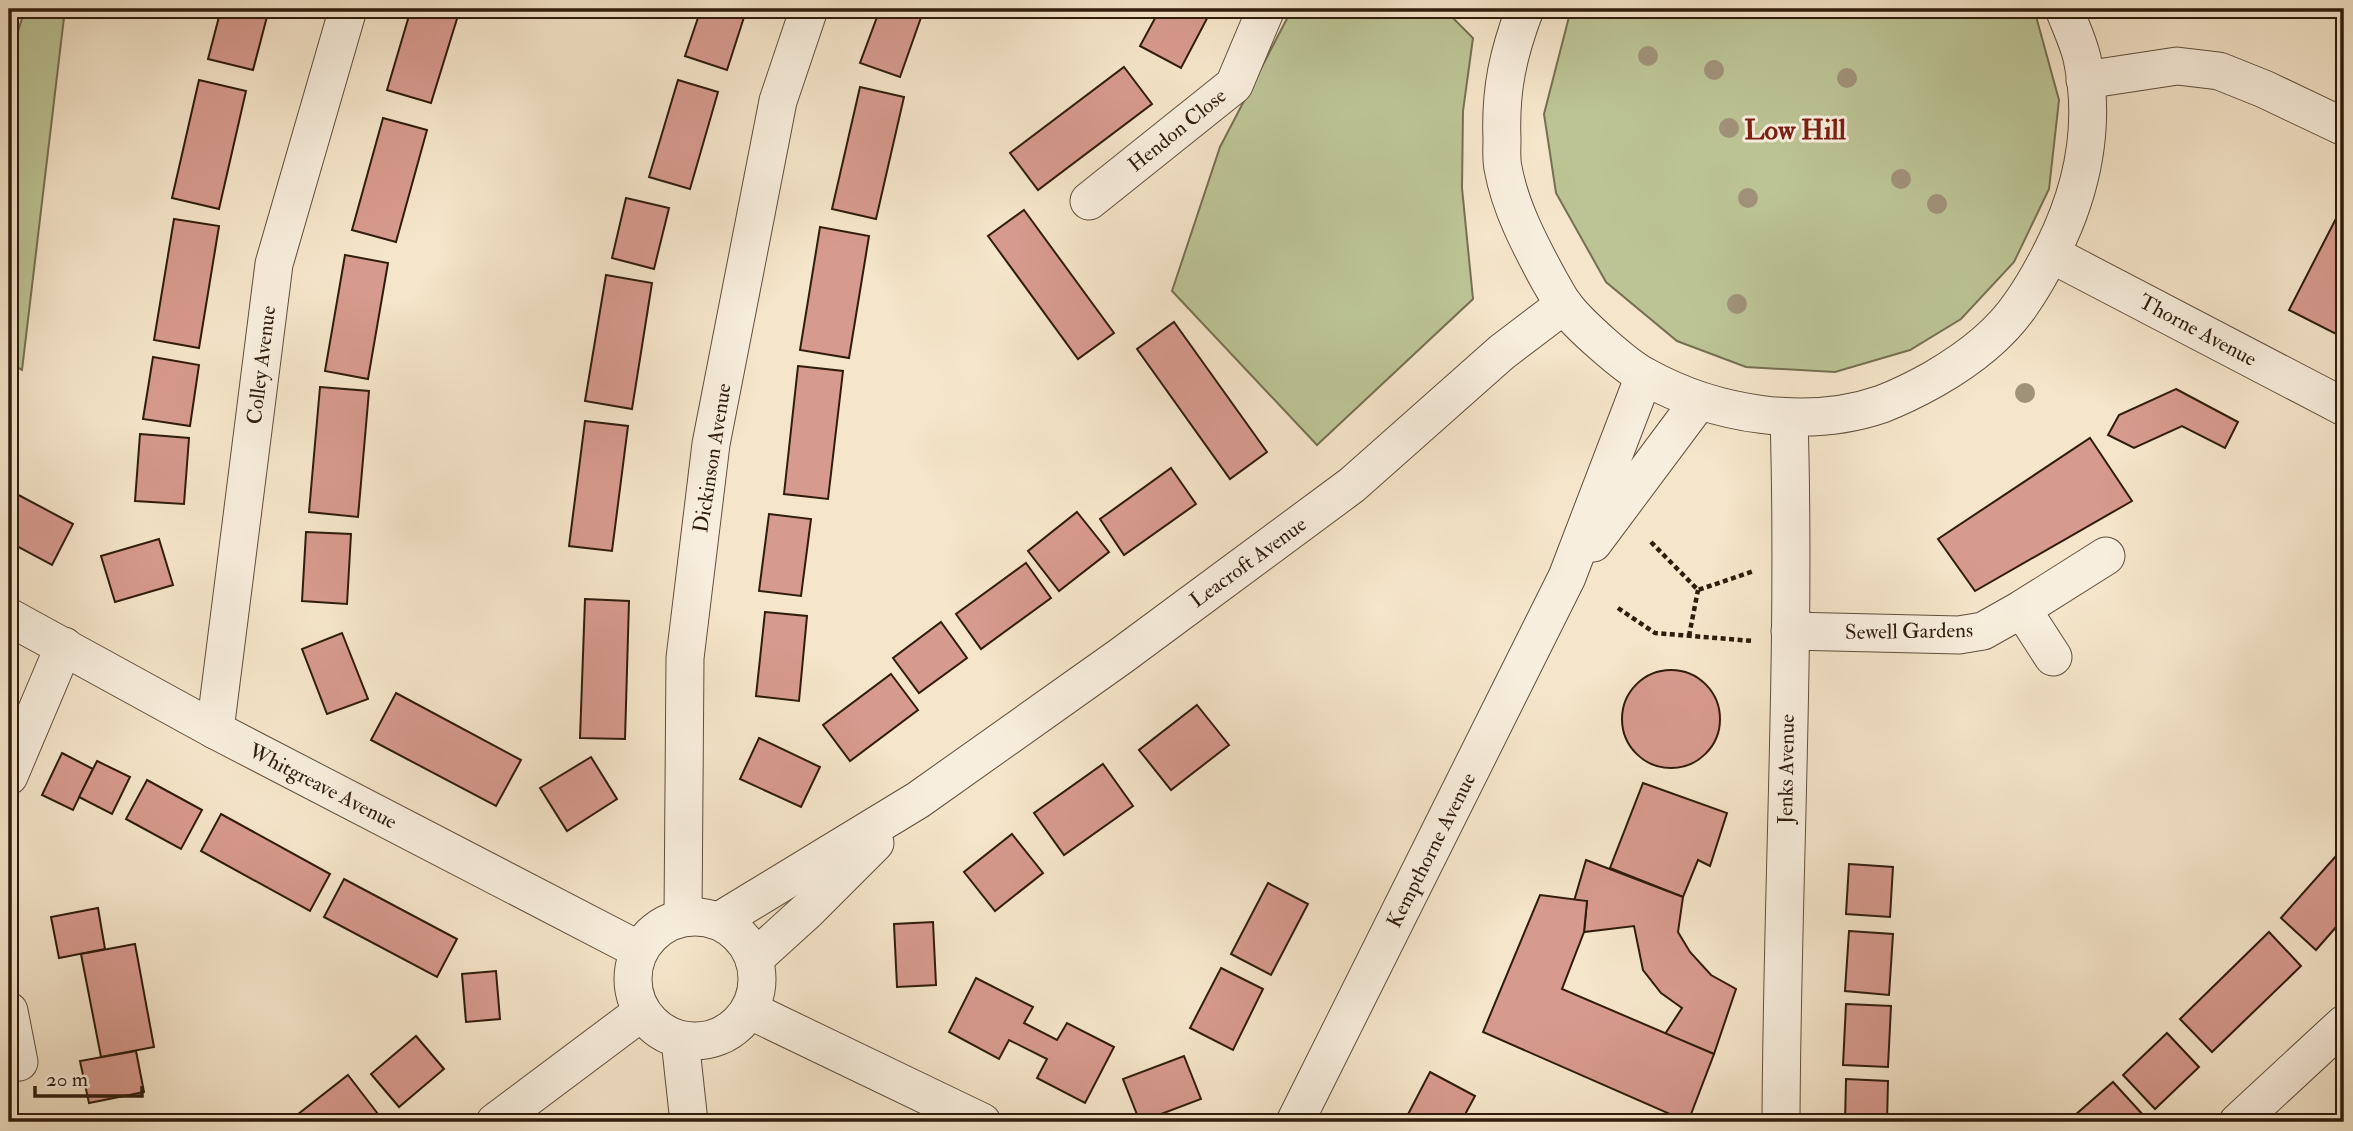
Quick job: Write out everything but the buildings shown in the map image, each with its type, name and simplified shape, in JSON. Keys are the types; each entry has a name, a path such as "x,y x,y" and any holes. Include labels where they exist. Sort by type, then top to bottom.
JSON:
{"street":[{"name":"Colley Avenue","path":"215,730 274,264 348,9"},
{"name":"Dickinson Avenue","path":"682,917 685,658 711,444 778,101 809,9"},
{"name":"Hendon Close","path":"1089,201 1234,85 1266,9"},
{"path":"1525,9 1513,40 1504,76 1501,112 1503,167 1515,210 1536,256 1564,305 1606,346 1644,376 1699,401 1789,417 1827,416 1883,403 1959,365 1991,338 2020,305 2051,254 2074,202 2082,169 2088,120 2085,80 2082,57 2064,9"},
{"path":"2085,80 2177,66 2219,71 2344,127"},
{"name":"Thorne Avenue","path":"2051,254 2344,407"},
{"name":"Leacroft Avenue","path":"719,921 918,800 1121,656 1352,485 1502,352 1564,305"},
{"name":"Kempthorne Avenue","path":"1295,1122 1567,577 1644,376"},
{"name":"Kempthorne Avenue","path":"1567,577 1699,401"},
{"name":"Jenks Avenue","path":"1781,1122 1790,631 1789,417"},
{"name":"Sewell Gardens","path":"1790,631 1959,635 1983,631 2106,556"},
{"path":"2022,609 2053,657"},
{"name":"Whitgreave Avenue","path":"9,617 215,730 639,950"},
{"path":"9,776 64,646"},
{"name":"Leacroft Avenue","path":"754,959 808,910 918,800"},
{"path":"682,917 706,917 733,929 744,939 754,959 757,981 749,1010 730,1031 702,1041 680,1040 652,1025 636,1000 632,981 639,950 658,928 682,917"},
{"path":"749,1010 982,1122"},
{"path":"9,1011 19,1062"},
{"path":"495,1122 642,1012"},
{"path":"2246,1120 2344,1024"},
{"path":"680,1040 689,1122"}],"path":[{"path":"1651,542 1698,590"},
{"path":"1698,590 1755,570"},
{"path":"1689,636 1698,590"},
{"path":"1618,608 1655,633 1754,641"}],"green space":[{"path":"25,9 65,9 22,370 9,363 9,83 14,44"},
{"path":"1292,9 1444,9 1473,38 1463,111 1462,188 1473,299 1317,445 1172,291 1220,147"},
{"path":"1571,9 2034,9 2059,100 2049,189 2014,262 1961,319 1910,350 1835,372 1746,367 1677,341 1606,282 1556,193 1544,114"}],"district":[{"name":"Low Hill","path":"1795,129"}]}
